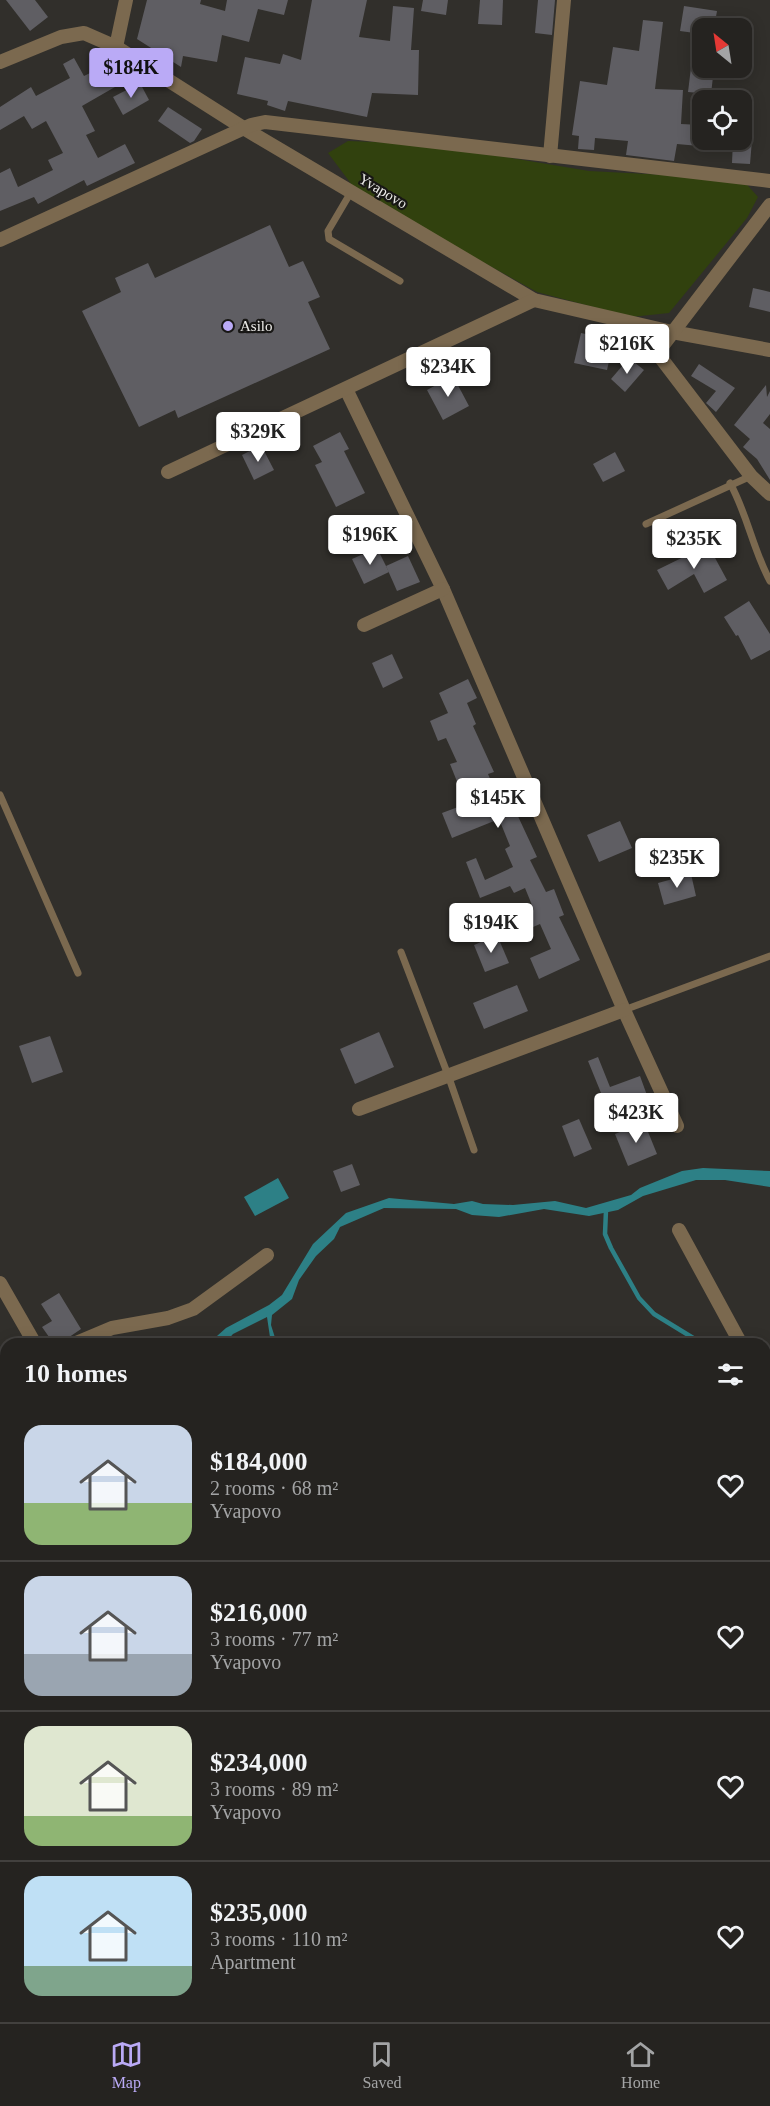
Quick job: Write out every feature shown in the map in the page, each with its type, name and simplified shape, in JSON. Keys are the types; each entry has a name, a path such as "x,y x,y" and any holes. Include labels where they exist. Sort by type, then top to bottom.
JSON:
{"street":[{"path":"116,47 126,0"},
{"path":"550,156 564,0"},
{"name":"Yvapovo","path":"0,62 61,37 84,33 116,47 245,129 534,300 672,332 770,350"},
{"path":"0,240 264,122 770,181"},
{"path":"657,353 770,205"},
{"path":"168,472 534,300"},
{"path":"635,324 751,476 770,494"},
{"path":"346,389 443,589 624,1010 677,1126"},
{"path":"364,625 443,589"},
{"path":"359,1109 624,1010"},
{"path":"679,1230 738,1338"},
{"path":"88,1338 112,1328 168,1318 193,1309 267,1255"},
{"path":"0,1283 32,1338"}],"lane":[{"path":"351,192 328,231 329,239 400,281"},
{"path":"646,524 730,483 751,476"},
{"path":"730,483 749,521 759,559 770,581"},
{"path":"0,795 78,973"},
{"path":"401,952 474,1150"},
{"path":"624,1010 770,956"}],"green space":[{"path":"348,141 427,144 589,171 742,179 758,197 747,218 669,313 631,317 537,292 358,193 328,153"}],"water":[{"path":"703,1168 770,1171 770,1187 725,1180 696,1180 643,1196 618,1210 589,1216 544,1209 499,1217 472,1215 456,1209 384,1208 340,1227 334,1239 316,1256 299,1280 292,1299 272,1315 271,1325 275,1338 270,1338 267,1317 229,1338 215,1338 226,1328 269,1305 282,1295 313,1244 346,1213 389,1198 454,1204 472,1201 483,1204 513,1205 555,1201 586,1208 631,1195 640,1188 682,1171"},
{"path":"278,1178 289,1198 255,1216 244,1197"}],"building":[{"path":"6,0 35,0 48,17 30,31"},
{"path":"147,0 201,0 200,4 225,11 227,0 288,0 284,15 258,9 249,42 222,35 217,62 183,56 181,67 137,39"},
{"path":"312,0 367,0 359,37 390,41 393,6 414,8 411,50 419,50 418,95 372,93 367,117 288,101 285,111 267,105 268,101 237,94 245,57 280,64 283,54 301,60"},
{"path":"423,0 448,0 446,15 421,11"},
{"path":"480,0 503,0 502,25 478,24"},
{"path":"538,0 555,0 552,35 535,33"},
{"path":"684,6 717,11 716,18 692,18 692,33 680,31"},
{"path":"643,20 663,22 655,89 683,90 681,124 692,125 692,145 677,144 674,161 626,155 628,141 595,138 594,150 578,149 579,136 572,135 580,81 607,85 613,47 639,51"},
{"path":"74,58 84,76 104,66 115,87 82,106 95,131 86,135 98,158 125,144 135,163 87,186 84,180 38,204 34,197 0,211 0,173 10,168 18,187 53,170 48,160 63,153 46,121 32,129 24,116 0,130 0,107 31,87 36,96 70,78 63,64"},
{"path":"692,59 692,78 713,78 711,90 688,92"},
{"path":"140,83 149,100 123,115 113,97"},
{"path":"168,107 202,129 194,141 190,143 158,121"},
{"path":"733,150 751,150 750,164 732,163"},
{"name":"Asilo","path":"270,225 289,267 303,261 320,297 308,302 330,349 178,418 175,410 139,427 82,311 121,292 115,278 148,263 155,278"},
{"path":"753,288 770,292 770,312 749,307"},
{"path":"581,333 614,340 607,370 574,363"},
{"path":"629,358 644,370 625,392 611,379"},
{"path":"699,364 735,388 716,412 706,403 716,391 691,376"},
{"path":"453,376 469,406 443,420 427,390"},
{"path":"766,385 767,397 770,391 770,414 763,423 770,429 770,480 757,459 743,447 750,439 734,425"},
{"path":"340,432 349,449 344,451 365,493 336,507 315,465 322,462 313,446"},
{"path":"261,445 274,470 254,480 242,455"},
{"path":"615,452 625,471 603,482 593,464"},
{"path":"708,545 727,580 704,593 694,574 668,590 657,570"},
{"path":"377,548 389,572 364,584 352,559"},
{"path":"408,556 420,582 397,591 386,566"},
{"path":"749,601 770,634 770,650 751,660 738,635 736,636 724,617"},
{"path":"392,654 403,678 383,688 372,663"},
{"path":"468,679 477,698 467,703 476,724 473,726 494,772 488,774 499,799 516,793 523,809 516,812 537,857 530,860 546,892 554,889 564,915 559,917 580,960 539,979 530,958 551,949 540,924 526,930 520,916 534,910 525,888 514,893 510,886 480,898 466,862 476,858 485,880 513,867 505,849 510,846 499,819 452,838 442,813 466,804 450,764 457,762 446,738 438,741 430,721 448,713 439,693"},
{"path":"620,821 632,848 599,862 587,835"},
{"path":"691,874 696,896 664,905 658,883"},
{"path":"497,935 509,963 485,972 474,945"},
{"path":"517,985 528,1011 484,1029 473,1003"},
{"path":"379,1032 394,1067 355,1084 340,1049"},
{"path":"50,1036 63,1072 32,1083 19,1046"},
{"path":"598,1057 610,1087 640,1076 648,1098 630,1105 628,1101 608,1110 588,1061"},
{"path":"579,1119 592,1149 574,1157 562,1126"},
{"path":"644,1122 657,1154 628,1166 615,1134"},
{"path":"352,1164 360,1185 341,1192 333,1171"},
{"path":"59,1293 81,1329 68,1338 50,1338 42,1327 52,1321 41,1304"}],"waterway":[{"path":"606,1210 605,1234 639,1298 654,1314 693,1338"}],"place":[{"name":"Asilo","path":"228,326"}]}
